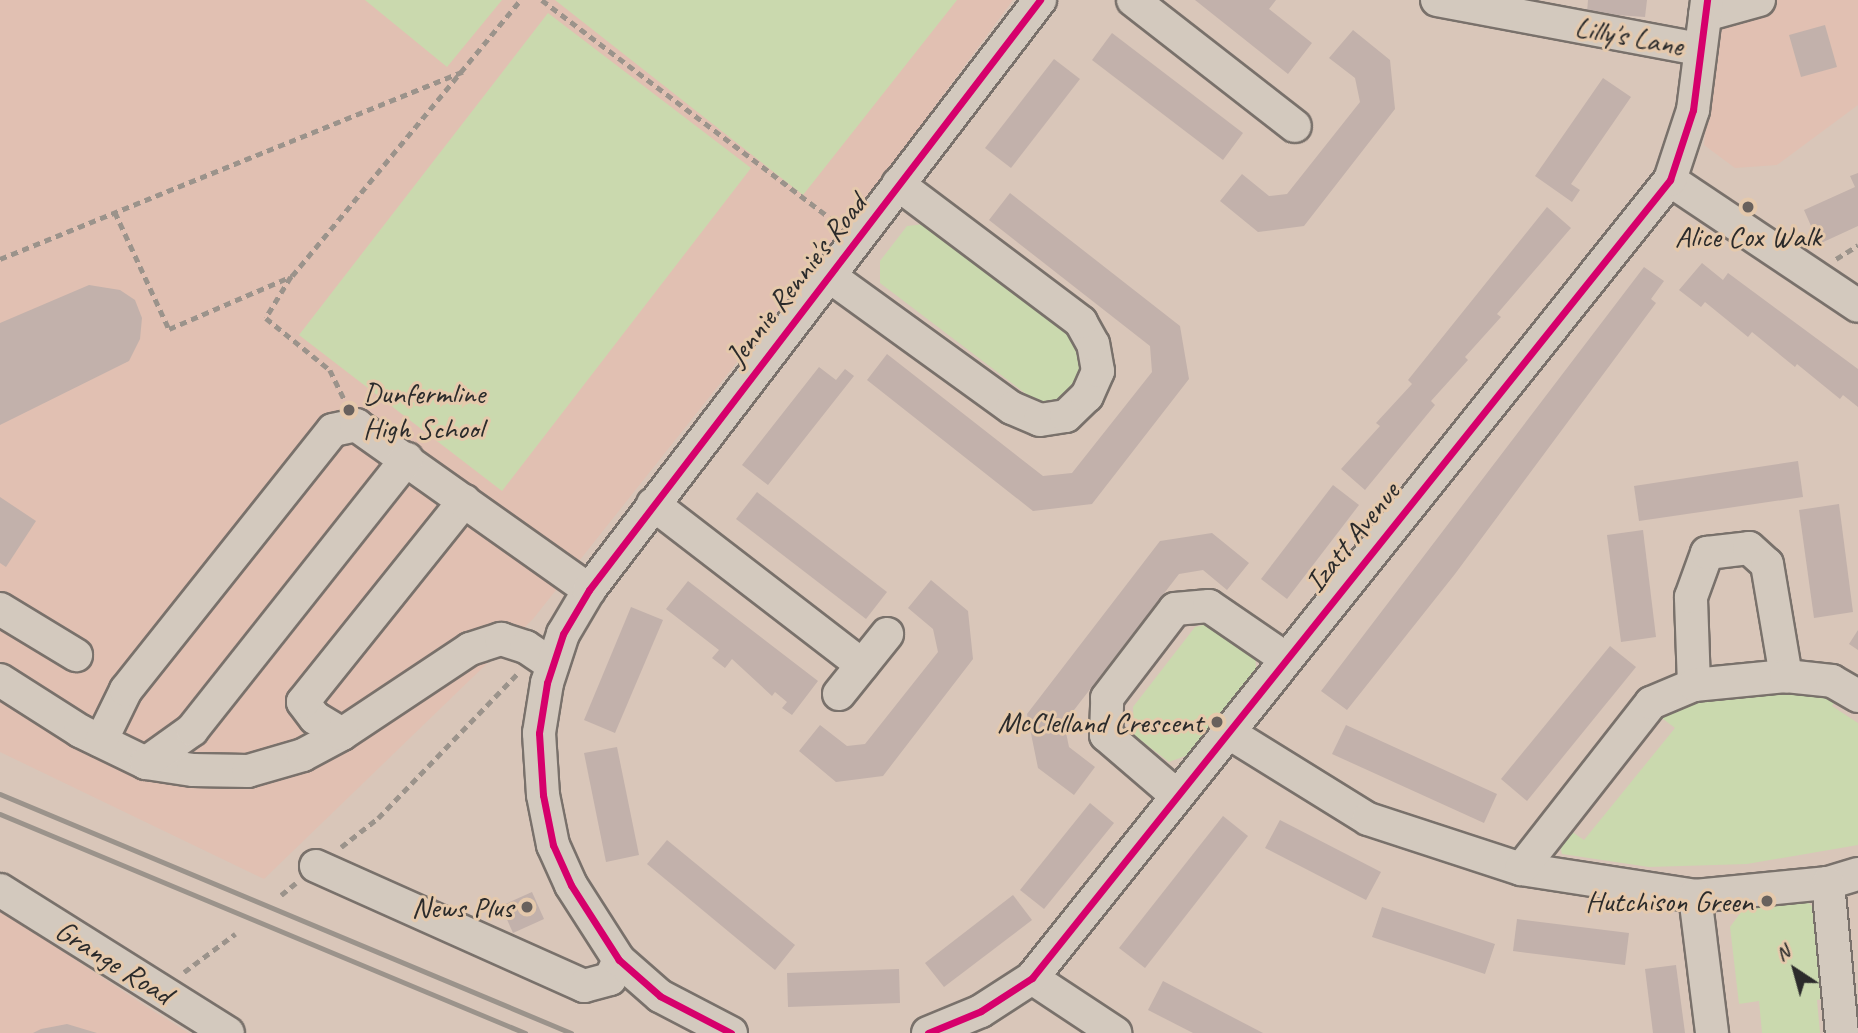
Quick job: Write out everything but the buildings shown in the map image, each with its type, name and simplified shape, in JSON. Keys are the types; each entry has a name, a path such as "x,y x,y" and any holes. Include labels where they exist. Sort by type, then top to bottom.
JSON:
{"street":[{"name":"Jennie Rennie's Road","path":"589,590 1040,0"},
{"path":"1133,0 1295,126"},
{"name":"Lilly's Lane","path":"1437,0 1698,49"},
{"path":"1706,8 1759,0"},
{"name":"Izatt Avenue","path":"928,1033 981,1012 1032,978 1226,731 1670,180 1693,110 1698,49 1706,8"},
{"path":"1670,180 1858,306"},
{"name":"Jennie Rennie's Road","path":"828,275 1012,408 1040,420 1066,416 1087,396 1098,371 1093,344 1081,322 898,184"},
{"path":"101,741 126,690 324,441 333,430 356,425 589,590 563,634 553,665 539,733 543,795 553,845 592,923 619,960 660,996 731,1033"},
{"path":"145,763 192,730 407,459"},
{"path":"342,734 315,718 303,702 464,501"},
{"path":"653,504 863,665"},
{"path":"1693,685 1691,597 1707,553 1749,548 1767,564 1786,676"},
{"path":"1176,795 1106,735 1107,698 1175,609 1209,606 1285,658"},
{"path":"0,609 76,655"},
{"path":"839,694 887,634"},
{"path":"0,680 101,741 145,763 193,770 248,771 303,755 342,734 470,649 501,639 526,647 553,665"},
{"path":"1521,869 1651,703 1693,685 1786,676 1832,681 1858,696"},
{"path":"1226,731 1368,819 1521,869 1695,896 1828,883 1858,874"},
{"path":"316,866 584,986 610,979 619,960"},
{"path":"1828,883 1842,1033"},
{"name":"Grange Road","path":"0,890 228,1033"},
{"path":"1695,896 1712,1033"},
{"path":"1032,978 1115,1033"}],"path":[{"path":"356,425 330,370 266,318 292,275 465,71 520,0"},
{"path":"542,0 857,238"},
{"path":"0,259 465,71"},
{"path":"115,212 169,329 292,275"},
{"path":"316,866 378,818 509,682 518,672 526,647"},
{"path":"177,976 234,934"}],"shaded area":[{"name":"Dunfermline High School","path":"0,0 1013,0 865,201 533,619 264,879 0,752"},
{"path":"1717,0 1858,0 1858,105 1777,165 1735,168 1704,145"},
{"path":"0,910 147,1007 189,1033 0,1033"}],"green space":[{"path":"365,0 502,0 447,67"},
{"path":"555,0 957,0 803,195"},
{"path":"548,13 751,168 502,491 299,335"},
{"path":"933,223 1087,340 1093,373 1065,406 1034,400 880,283 880,261 907,226"},
{"path":"1216,622 1255,650 1256,668 1188,755 1169,762 1134,735 1133,707 1195,627"},
{"path":"1827,685 1841,693 1832,706 1858,723 1858,845 1747,864 1649,867 1562,854 1559,841 1565,827 1584,840 1675,728 1658,715 1670,703"},
{"path":"1803,898 1824,917 1831,998 1817,1000 1820,1033 1762,1033 1759,1001 1739,1004 1730,927 1744,908"}],"railway":[{"path":"0,794 571,1033"},
{"path":"0,814 525,1033"}],"cycle path":[{"path":"731,1033 660,996 619,960 571,885 553,845 543,795 539,733 547,683 563,634 589,590 1040,0"},
{"path":"928,1033 981,1011 1032,978 1670,180 1693,110 1707,0"}],"place":[{"name":"Alice Cox Walk","path":"1748,207"},
{"name":"Dunfermline High School","path":"349,410"},
{"name":"McClelland Crescent","path":"1217,722"},
{"name":"Hutchison Green","path":"1767,901"},
{"name":"News Plus","path":"527,907"}]}
